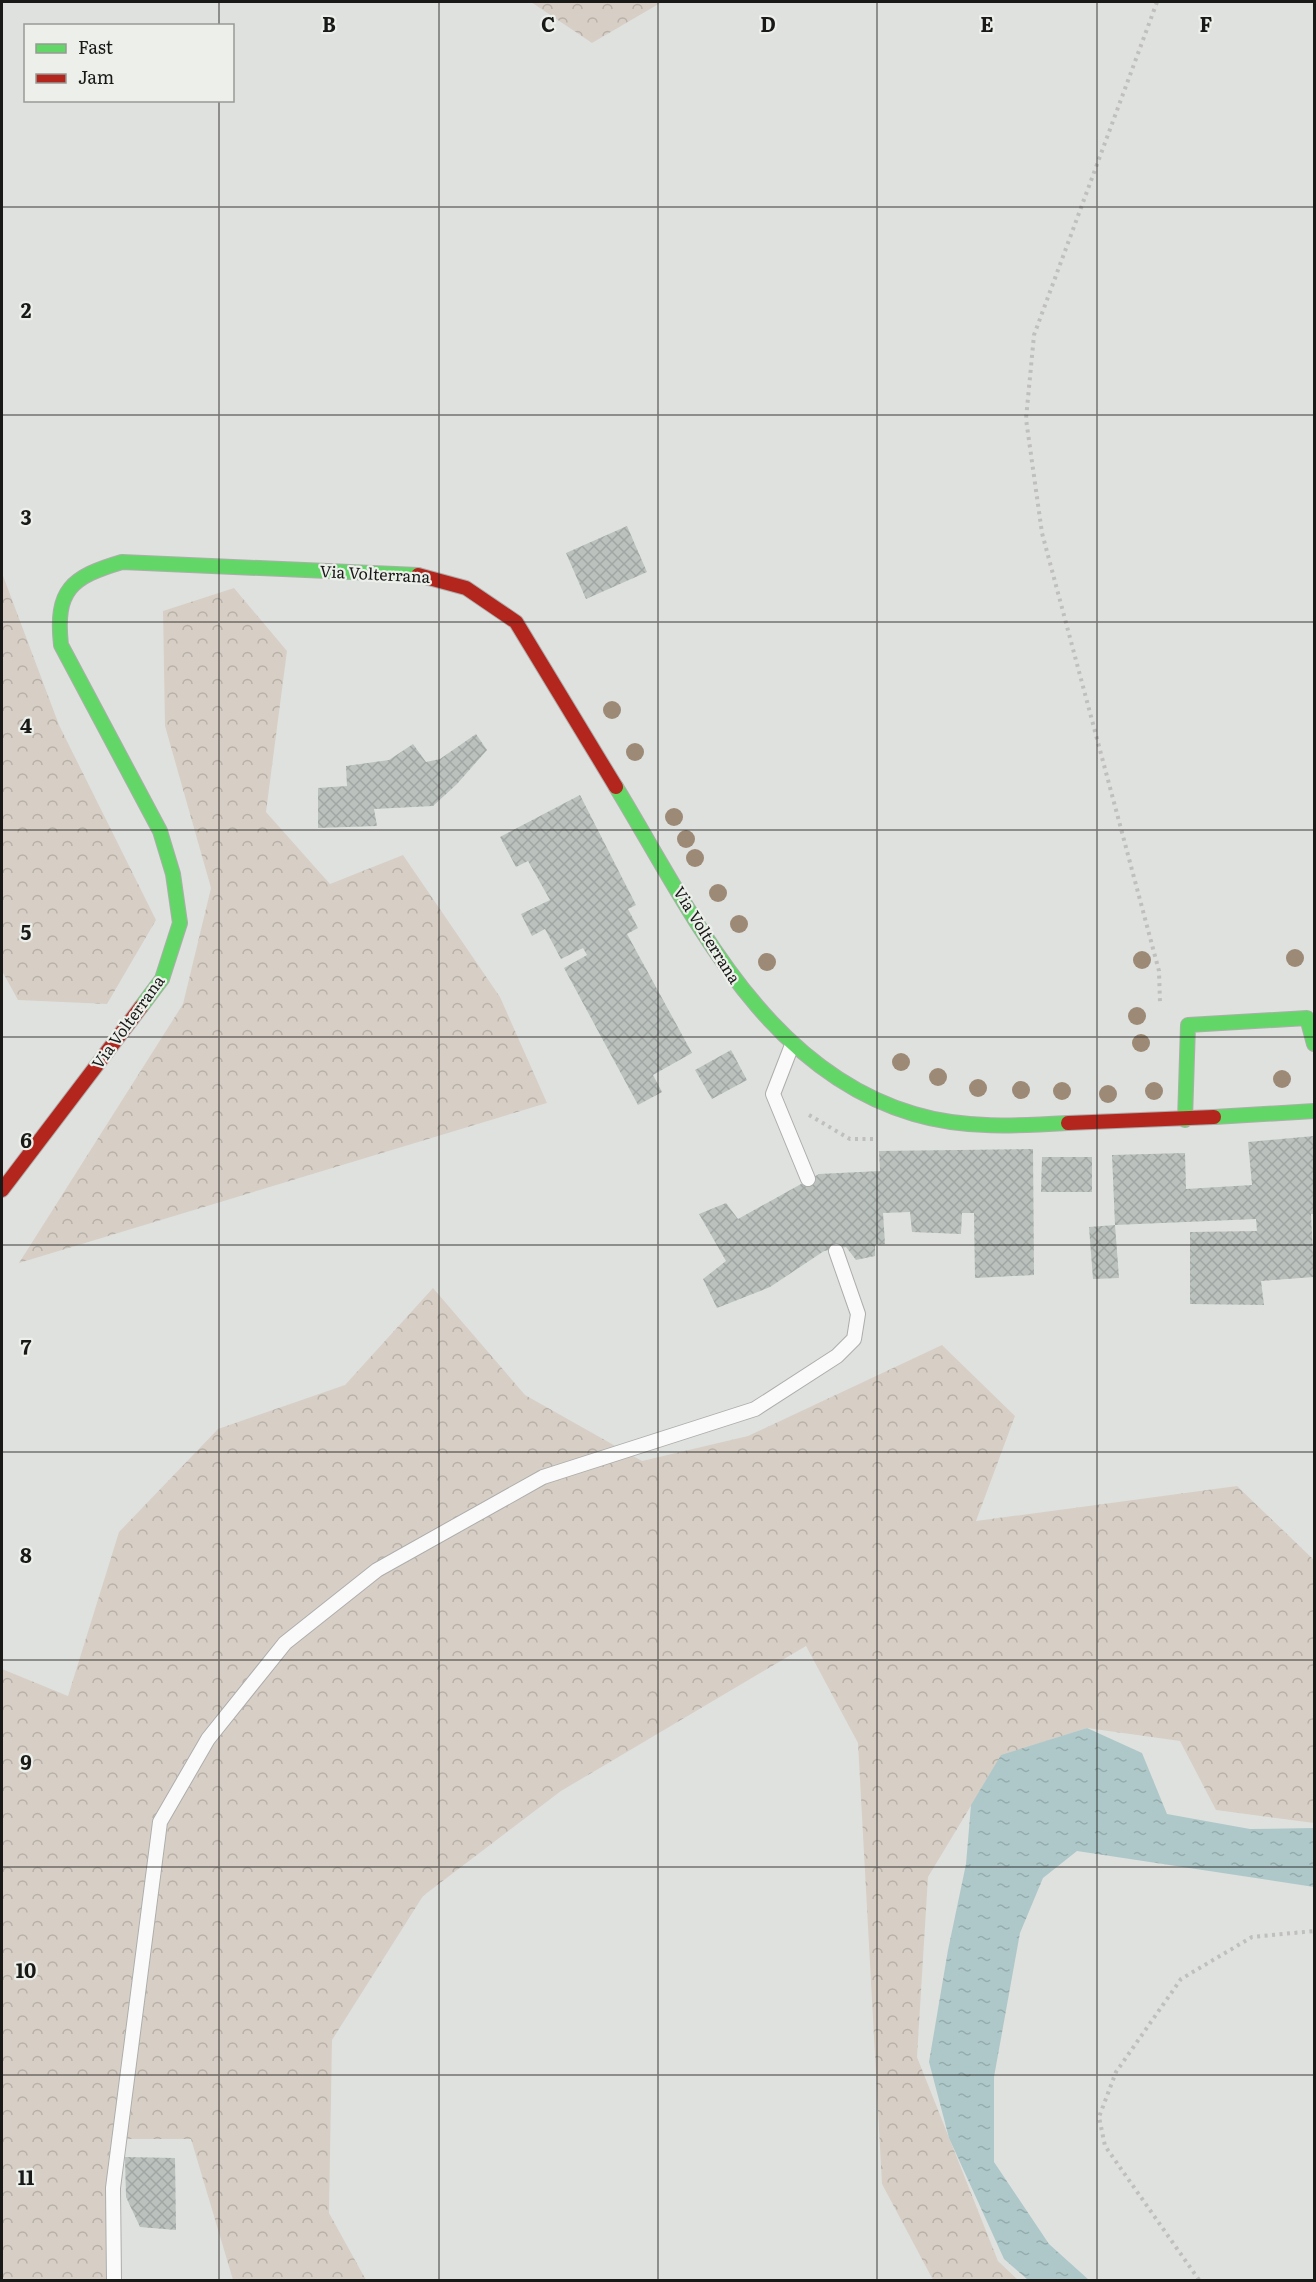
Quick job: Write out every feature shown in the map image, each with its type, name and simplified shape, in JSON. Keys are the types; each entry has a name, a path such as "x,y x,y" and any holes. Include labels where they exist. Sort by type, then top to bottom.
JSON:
{"main road":[{"name":"Via Volterrana","path":"2,1190 162,979 180,923 173,874 160,831 61,645 57,620 63,598 73,582 92,570 122,562 408,574 448,579 480,592 516,622 726,969 759,1012 792,1045 839,1080 871,1098 911,1113 952,1122 998,1125 1185,1120 1314,1111"},
{"path":"1185,1120 1188,1025 1307,1018 1314,1044"}],"lane":[{"path":"792,1045 773,1094 808,1179"},
{"path":"114,2280 113,2188 160,1822 208,1739 285,1643 377,1570 543,1477 755,1409 837,1356 854,1339 858,1314 836,1251"}],"path":[{"path":"1156,2 1034,335 1026,419 1042,533 1159,971 1160,1005"},
{"path":"1199,2280 1105,2146 1099,2117 1116,2073 1181,1978 1252,1937 1314,1931"}],"green space":[{"path":"531,2 662,2 592,43"},
{"path":"2,573 59,725 156,920 107,1004 18,1000 2,971"},
{"path":"234,588 287,651 266,812 330,884 403,855 500,997 547,1103 19,1263 183,1004 211,888 165,726 163,611"},
{"path":"433,1288 525,1395 642,1461 748,1436 942,1345 1015,1416 976,1521 1237,1486 1314,1560 1314,1823 1216,1810 1180,1741 1087,1728 1001,1756 928,1877 917,2057 998,2261 1018,2280 933,2280 882,2184 858,1743 806,1646 561,1791 423,1896 332,2040 329,2213 366,2280 233,2280 191,2139 112,2139 111,2280 2,2280 2,1669 68,1696 119,1532 218,1429 345,1385"}],"water":[{"path":"1087,1728 1142,1753 1167,1814 1250,1829 1314,1828 1314,1887 1077,1851 1043,1878 1020,1933 994,2077 994,2162 1049,2244 1089,2280 1028,2280 1004,2259 949,2138 929,2062 948,1950 966,1864 971,1805 1001,1755"}],"building":[{"path":"627,526 647,572 586,599 566,553"},
{"path":"476,734 487,750 457,784 433,806 374,809 377,826 318,828 318,788 347,786 346,766 389,760 413,744 426,762 440,759"},
{"path":"580,795 636,905 628,909 638,928 627,934 692,1053 653,1075 662,1092 638,1105 564,968 587,955 583,948 561,959 545,929 532,936 521,914 550,900 528,861 516,867 500,837"},
{"path":"731,1050 747,1080 712,1099 695,1070"},
{"path":"1314,1136 1314,1214 1311,1214 1314,1277 1261,1281 1264,1305 1190,1304 1190,1232 1257,1231 1256,1219 1115,1225 1112,1155 1185,1153 1186,1189 1252,1185 1248,1142"},
{"path":"1033,1149 1034,1275 975,1278 974,1213 962,1213 961,1234 912,1232 910,1212 883,1213 885,1244 875,1245 875,1256 856,1260 846,1247 824,1251 770,1287 717,1308 703,1279 726,1261 699,1214 726,1203 738,1219 819,1174 880,1171 879,1151"},
{"path":"1042,1157 1092,1157 1092,1192 1041,1192"},
{"path":"1115,1225 1119,1278 1093,1279 1089,1227"},
{"path":"125,2157 175,2158 176,2230 140,2227 126,2197"}],"traffic: fast":[{"path":"141,1007 162,979 180,923 173,874 160,831 61,645 61,611 70,588 90,574 122,562 418,575"},
{"path":"616,787 704,934 737,980 773,1024 814,1062 861,1092 914,1114 933,1119 991,1125 1068,1123"},
{"path":"1185,1120 1188,1025 1307,1018 1314,1044"},
{"path":"1214,1117 1314,1111"}],"traffic: jam":[{"path":"418,575 466,588 516,622 616,787"},
{"path":"2,1190 141,1007"},
{"path":"1068,1123 1214,1117"}]}
